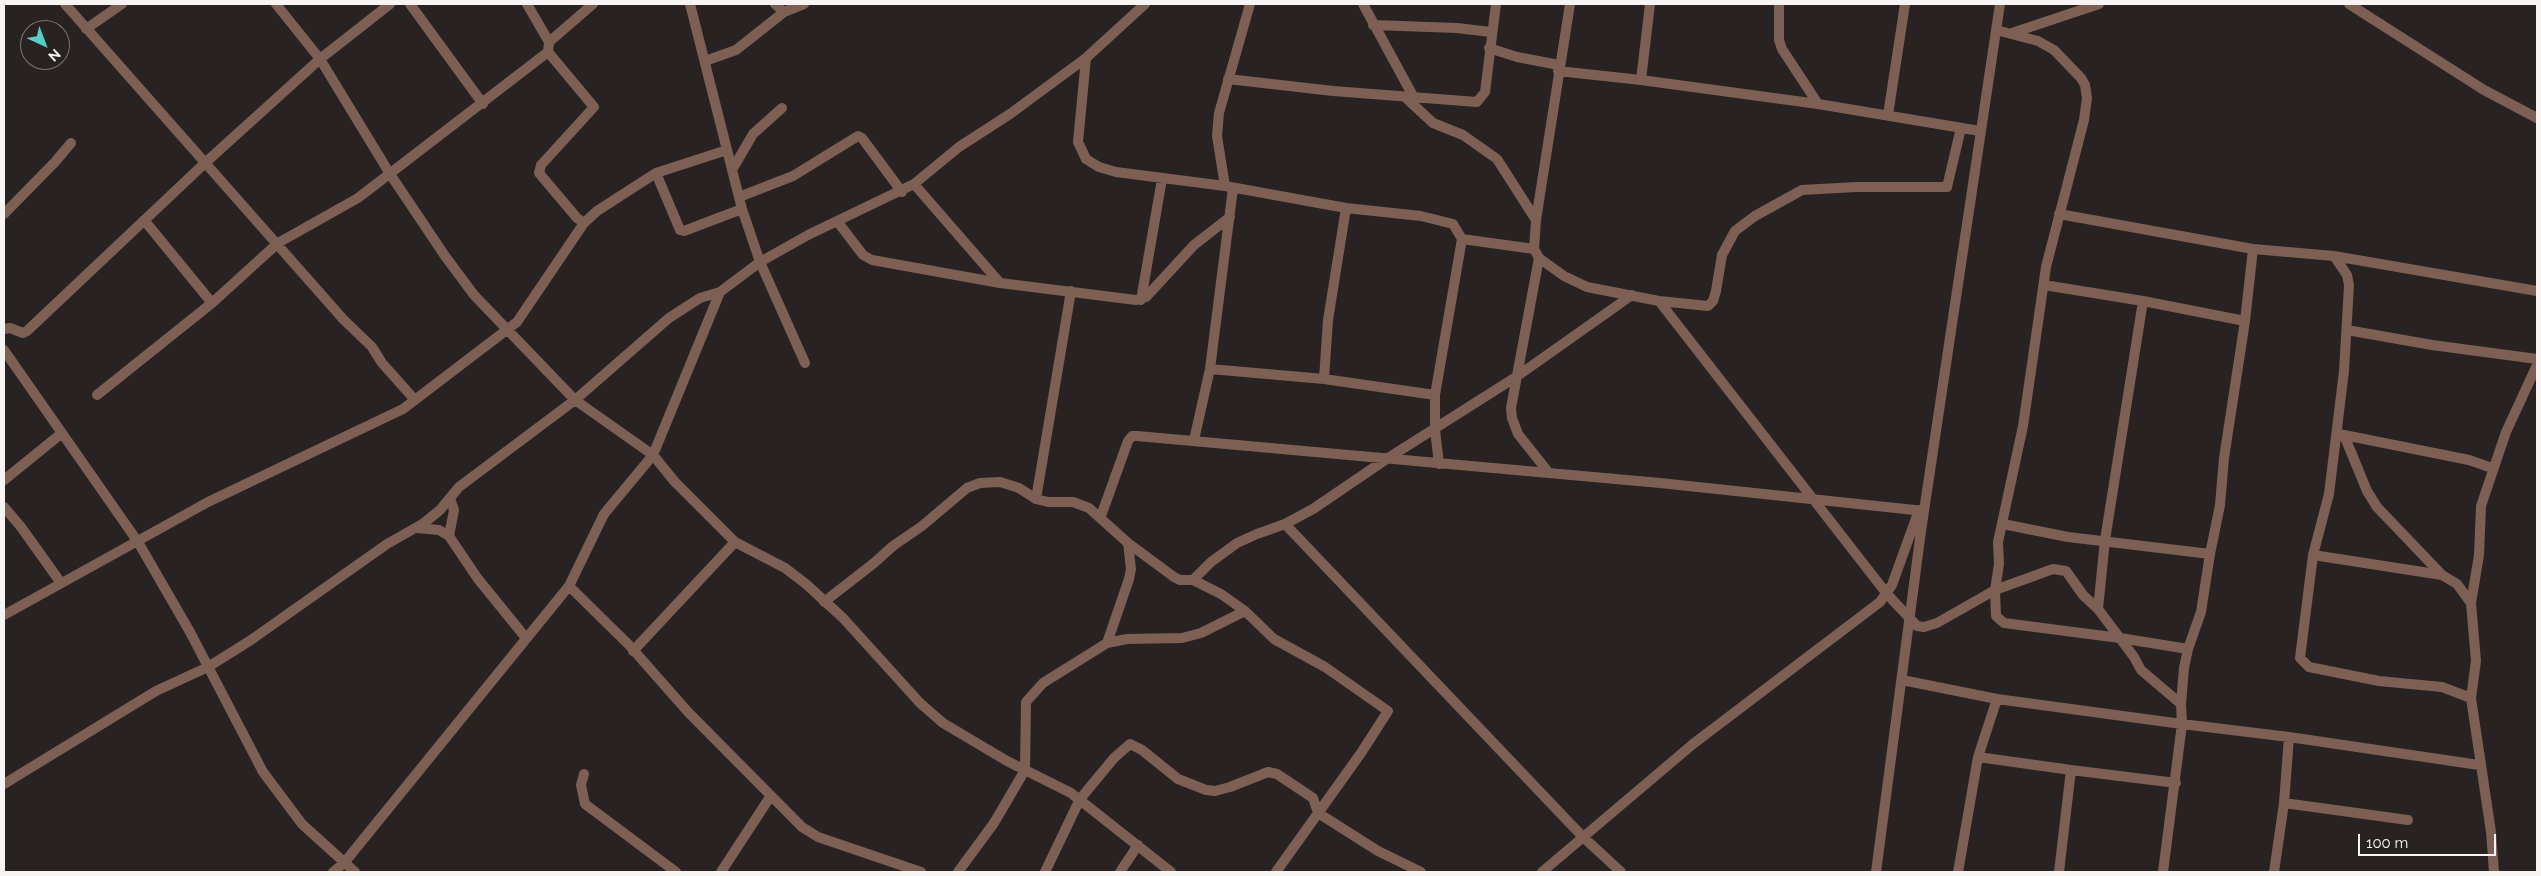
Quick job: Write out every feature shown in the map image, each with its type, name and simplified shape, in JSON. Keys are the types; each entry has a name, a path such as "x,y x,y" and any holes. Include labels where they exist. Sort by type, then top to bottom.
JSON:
{"street":[{"path":"65,4 278,243 343,319 372,347 382,363 416,400"},
{"path":"86,29 122,4"},
{"path":"276,4 320,60 390,174 444,256 474,295 575,400 653,455 675,482 735,542 785,568 824,602 873,649 920,703 943,723 1080,799 1171,872"},
{"path":"4,329 10,328 23,333 27,331 205,162 320,60 390,4"},
{"path":"410,4 483,104"},
{"path":"527,4 549,47 594,108 541,165 540,173 577,218 584,223"},
{"path":"97,395 212,303 278,243 358,198 483,104 549,47 593,4"},
{"path":"690,4 742,209 760,262 805,363"},
{"path":"775,4 784,12"},
{"path":"705,61 736,50 784,12 804,4"},
{"path":"4,784 156,690 208,667 251,640 411,528 424,522 459,487 575,400 669,318 700,298 720,292 760,262 837,221 902,192 959,146 1010,114 1086,58 1145,4"},
{"path":"1194,440 1210,369 1230,217 1229,187 1217,136 1219,113 1250,4"},
{"path":"1363,4 1394,60 1409,97 1433,123 1463,135 1497,159 1536,220"},
{"path":"1228,79 1477,102 1485,92 1496,4"},
{"path":"1549,473 1514,426 1511,408 1537,254 1536,220 1548,156 1559,68 1570,4"},
{"path":"1641,80 1650,4"},
{"path":"1779,4 1779,40 1782,48 1818,104"},
{"path":"1888,115 1905,4"},
{"path":"1876,872 1910,621 1922,510 2000,4"},
{"path":"2012,33 2099,4"},
{"path":"2350,4 2484,90 2537,118"},
{"path":"1373,25 1457,28 1491,32"},
{"path":"1996,30 2038,40 2054,50 2066,60 2085,85 2087,98 2084,120 2059,214 2044,285 2023,426 1998,542 1999,564 1995,590 1996,616 2004,623 2188,649"},
{"path":"1489,48 1559,68 1818,104 1980,131"},
{"path":"1086,58 1078,142 1080,152 1086,159 1099,167 1162,179 1229,187 1346,208 1421,216 1447,221 1456,228 1462,239 1435,395 1435,430 1439,464"},
{"path":"732,170 753,134 782,108"},
{"path":"1462,239 1537,254 1564,276 1587,287 1659,301 1708,306 1713,301 1716,291 1722,255 1735,231 1754,216 1802,190 1856,187 1948,187 1961,128"},
{"path":"739,197 793,176 858,136 862,138 902,192"},
{"path":"4,214 43,176 71,143"},
{"path":"4,615 208,502 403,409 517,322 584,223 597,210 656,172 727,150"},
{"path":"656,172 680,230 684,231 742,209"},
{"path":"1141,300 1162,179"},
{"path":"914,184 1000,283"},
{"path":"1324,380 1328,320 1346,208"},
{"path":"2059,214 2254,249 2334,256 2537,291"},
{"path":"837,221 863,255 872,260 1000,283 1141,300 1146,297 1194,245 1230,217"},
{"path":"144,220 212,303"},
{"path":"2163,872 2176,783 2182,724 2181,704 2188,649 2201,612 2220,505 2225,449 2254,249"},
{"path":"2334,256 2347,275 2349,285 2340,434 2313,555 2300,658 2308,667 2379,681 2442,687 2471,698"},
{"path":"2044,285 2144,300 2245,320"},
{"path":"1036,499 1071,291"},
{"path":"333,872 344,863 569,586 604,514 653,455 720,292"},
{"path":"1193,580 1211,562 1238,543 1285,524 1313,509 1385,460 1516,377 1632,295"},
{"path":"2098,609 2105,540 2144,300"},
{"path":"1659,301 1910,621 1924,627 1937,623 1995,590 2037,573 2062,569 2098,609 2134,657 2141,670 2181,704"},
{"path":"2347,330 2432,345 2537,359"},
{"path":"4,350 138,542 208,667 263,772 302,824 355,872"},
{"path":"2494,872 2491,832 2479,765 2471,698 2476,661 2471,603 2479,555 2481,506 2492,468 2506,432 2537,365"},
{"path":"1210,369 1324,380 1435,395"},
{"path":"4,480 62,433"},
{"path":"2340,434 2460,458 2492,468"},
{"path":"2340,434 2377,507 2442,575 2457,584 2471,603"},
{"path":"1101,516 1115,472 1132,436 1194,440 1385,460 1549,473 1922,510"},
{"path":"824,602 893,546 922,526 967,488 980,484 1000,482 1019,488 1036,499 1073,502 1089,508 1101,516 1128,543 1174,577 1180,580 1193,580 1211,587 1245,611 1274,639 1325,667 1388,711 1377,730 1276,872"},
{"path":"450,498 454,510 450,536"},
{"path":"4,507 21,527 61,583"},
{"path":"1542,872 1582,836 1693,744 1872,610 1887,594 1922,510"},
{"path":"1285,524 1582,836 1620,872"},
{"path":"2003,524 2068,536 2210,554"},
{"path":"411,528 433,529 450,536 478,579 526,638"},
{"path":"634,651 735,542"},
{"path":"1107,643 1129,579 1131,569 1128,543"},
{"path":"2313,555 2442,575"},
{"path":"569,586 634,651 688,712 770,797 802,827 818,838 921,872"},
{"path":"958,872 994,823 1025,770 1026,702 1043,683 1107,643 1127,639 1182,638 1201,633 1245,611"},
{"path":"1902,680 1997,699 2289,737 2479,765"},
{"path":"1958,872 1978,757 1997,699"},
{"path":"2274,872 2284,802 2289,737"},
{"path":"1045,872 1080,799 1114,758 1130,744 1178,778 1206,790 1215,791 1223,789 1268,772 1277,774 1313,798 1318,813 1378,851 1421,872"},
{"path":"1978,757 2176,783"},
{"path":"2059,872 2071,770"},
{"path":"584,774 581,785 585,804 676,872"},
{"path":"721,872 770,797"},
{"path":"2284,802 2408,820"},
{"path":"1120,872 1138,845"}]}
